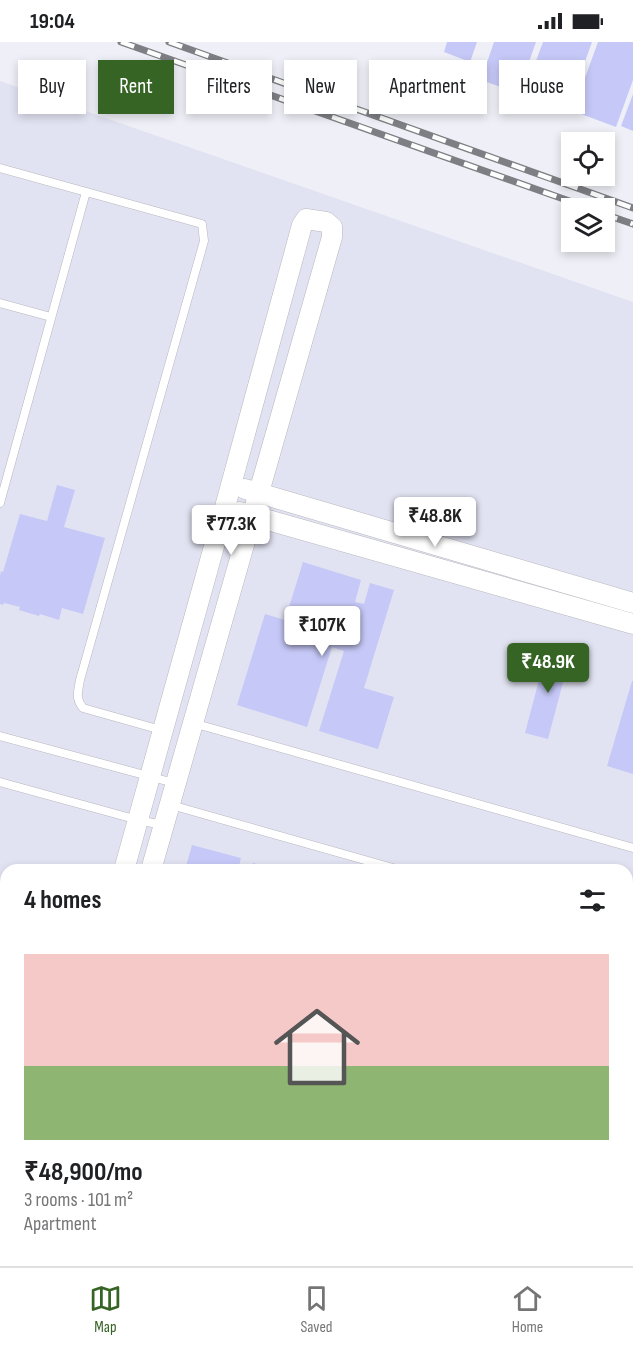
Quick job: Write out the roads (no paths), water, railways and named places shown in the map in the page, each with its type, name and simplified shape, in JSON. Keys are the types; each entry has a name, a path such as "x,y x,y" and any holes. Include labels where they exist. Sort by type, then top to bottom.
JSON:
{"street":[{"path":"126,864 302,225 306,219 326,222 332,227 332,237 153,864"},
{"path":"231,484 633,603"},
{"path":"225,507 633,624"}],"lane":[{"path":"0,168 201,224 204,241 77,694 78,702 83,708 163,730"},
{"path":"0,503 86,192"},
{"path":"0,303 51,317"},
{"path":"193,723 633,848"},
{"path":"0,736 176,783"},
{"path":"0,782 164,825"},
{"path":"169,805 379,864"}],"railway":[{"path":"121,42 561,198"},
{"path":"169,42 633,208"},
{"path":"615,218 633,224"}]}
